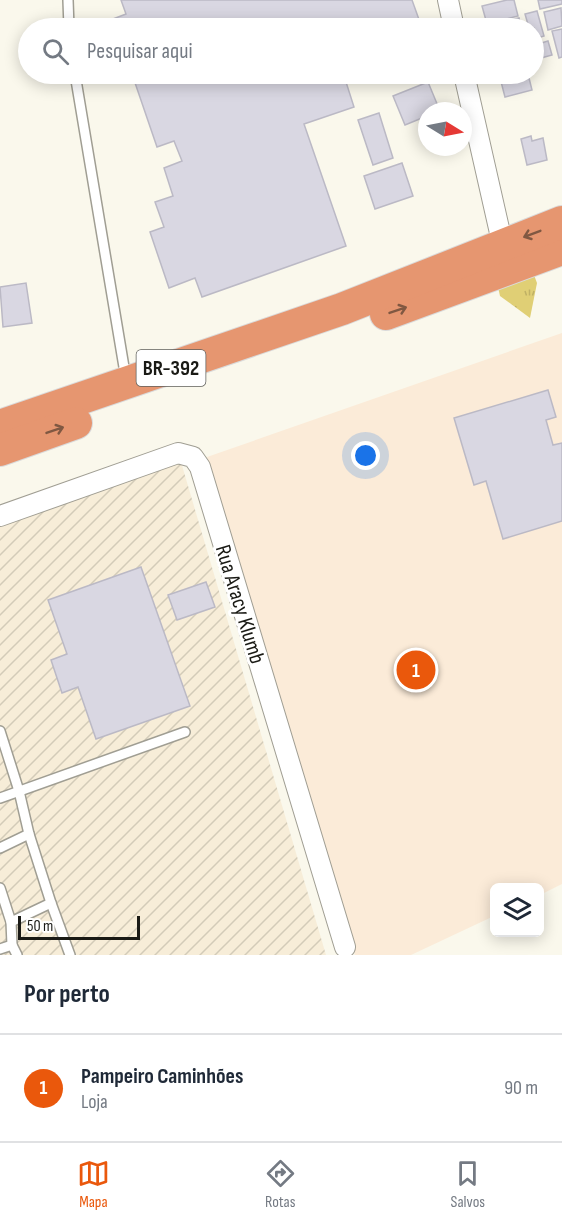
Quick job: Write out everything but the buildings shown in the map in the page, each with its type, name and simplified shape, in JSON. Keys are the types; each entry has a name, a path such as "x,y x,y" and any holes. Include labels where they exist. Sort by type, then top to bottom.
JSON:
{"highway":[{"name":"BR-392","path":"0,426 342,309 562,222"},
{"name":"BR-392","path":"0,450 470,285 562,249"}],"street":[{"path":"448,0 452,18"},
{"path":"466,84 503,246"},
{"name":"Rua Aracy Klumb","path":"0,516 178,453 193,457 200,467 345,947"}],"lane":[{"path":"68,0 69,18"},
{"path":"77,84 127,383"},
{"path":"0,731 19,791 29,834 70,955"},
{"path":"0,798 185,732"},
{"path":"0,848 29,834"},
{"path":"0,888 11,922 12,945 17,955"},
{"path":"11,922 51,903"},
{"path":"0,949 12,945"}],"shaded area":[{"path":"562,333 562,884 544,893 544,883 490,883 490,918 411,955 355,955 207,457"},
{"path":"181,462 326,955 0,955 0,526"}],"green space":[{"path":"534,275 537,283 530,318 500,296 498,287"}],"place":[{"name":"Pampeiro Caminhões","path":"416,670"}]}
